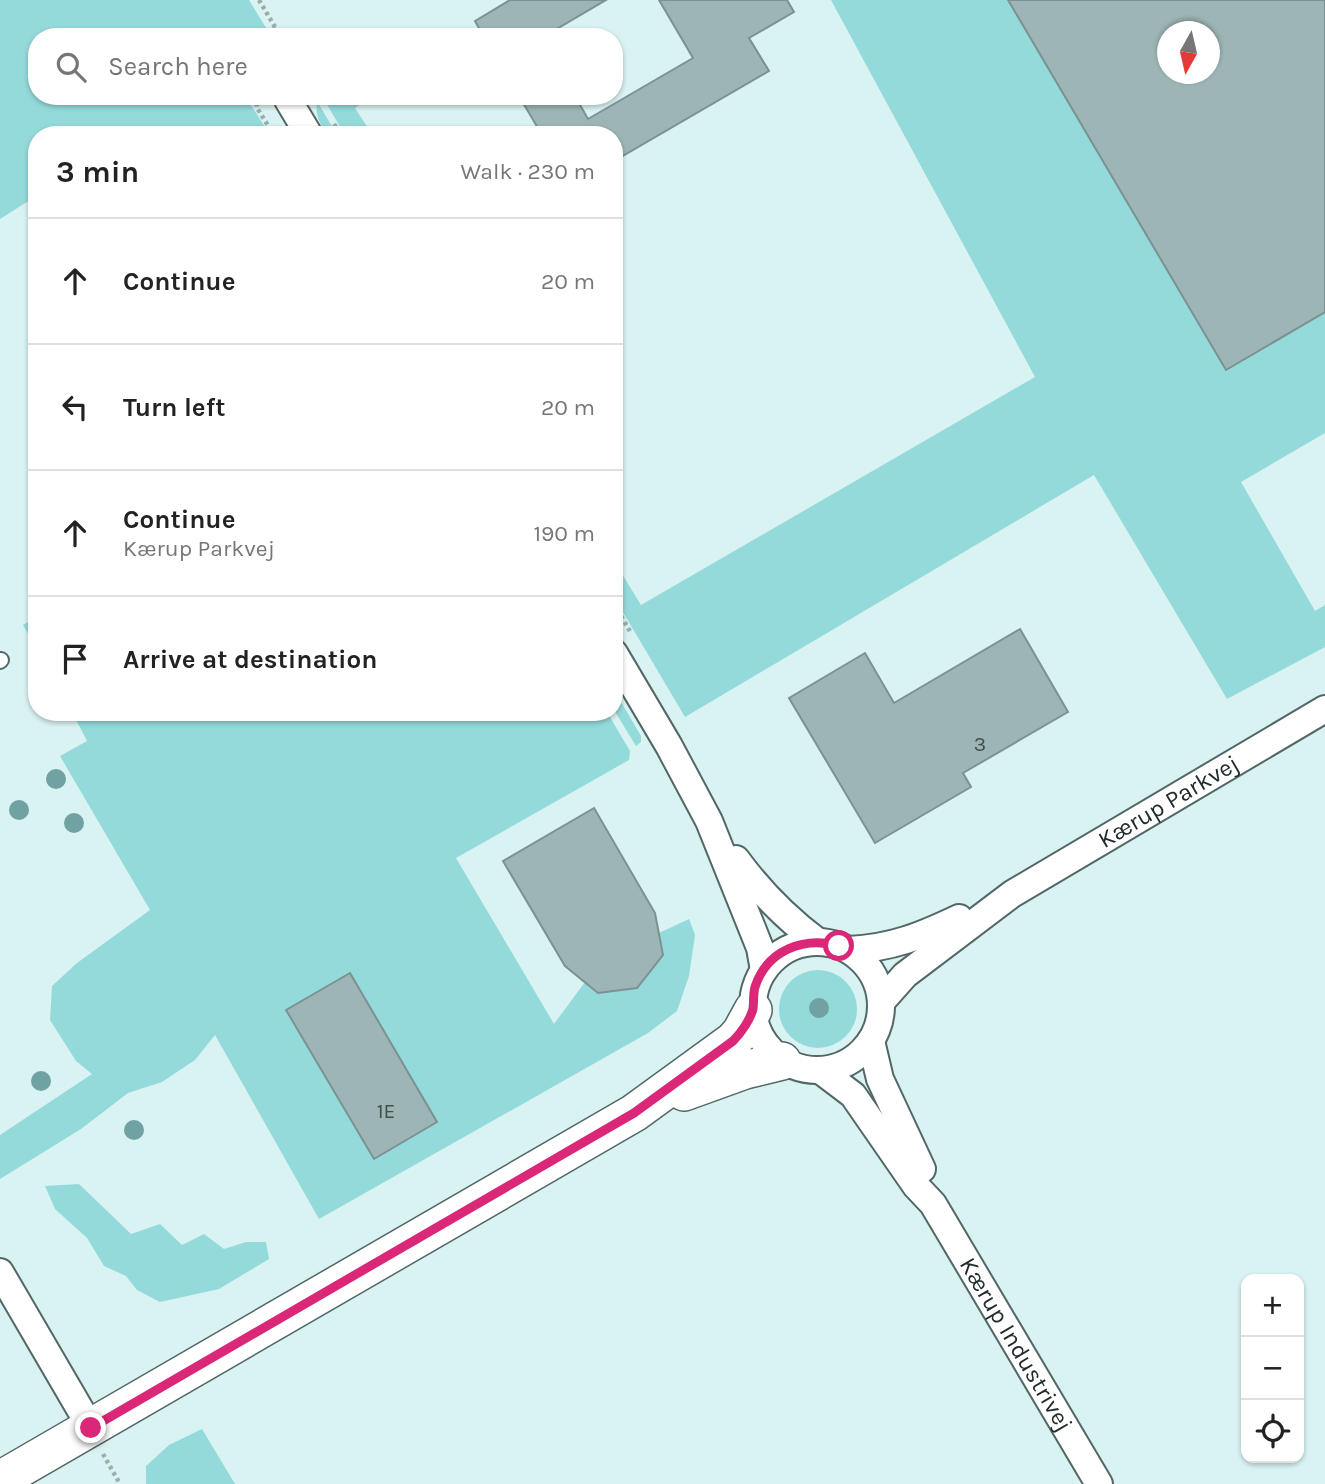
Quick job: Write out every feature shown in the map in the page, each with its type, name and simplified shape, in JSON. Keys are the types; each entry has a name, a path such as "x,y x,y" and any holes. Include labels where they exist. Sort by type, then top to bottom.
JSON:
{"street":[{"path":"294,105 305,126"},
{"path":"623,668 709,821 760,948 764,970"},
{"name":"Kærup Parkvej","path":"849,950 878,949 916,937 1012,894 1325,709"},
{"path":"709,821 759,890 797,927 818,942"},
{"name":"Kærup Parkvej","path":"881,1002 905,975 1012,894"},
{"path":"0,1480 634,1113 733,1041 741,1032 752,1010 755,989 764,970 787,949 818,942 849,950 872,973 880,992 879,1023 871,1041 848,1062 830,1069 800,1069 782,1060 762,1040 752,1010"},
{"name":"Kærup Industrivej","path":"871,1041 880,1079 926,1179 933,1204"},
{"path":"634,1113 706,1083 782,1060"},
{"name":"Kærup Industrivej","path":"820,1070 853,1095 916,1186 933,1204 1098,1484"},
{"path":"0,1272 91,1428"}],"path":[{"path":"259,0 275,27"},
{"path":"257,105 268,126"}],"shaded area":[{"path":"0,0 249,0 266,28 28,28 28,105 251,105 264,126 28,126 28,202 0,219"},
{"path":"831,0 1008,0 1225,369 1325,312 1325,433 1241,482 1315,611 1325,605 1325,647 1227,699 1094,475 685,717 623,612 623,576 641,605 1035,377"},
{"path":"319,105 332,126 322,126 317,106"},
{"path":"327,105 359,105 355,108 367,126 340,126"},
{"path":"623,705 641,736 641,742 636,746 621,721 623,721"},
{"path":"77,721 612,721 630,751 629,760 456,858 554,1024 585,982 663,955 659,933 689,919 695,935 689,976 677,1011 648,1033 319,1219 215,1035 195,1060 162,1082 128,1093 81,1129 0,1179 0,1135 92,1074 76,1061 50,1020 52,986 77,963 150,910 60,756 87,741"},
{"path":"818,970 833,973 845,982 854,994 857,1009 854,1024 845,1036 833,1045 818,1048 803,1045 791,1036 782,1024 779,1009 782,994 791,982 803,973"},
{"path":"79,1184 131,1234 160,1224 182,1245 204,1234 224,1249 246,1242 266,1242 269,1259 219,1289 160,1302 137,1290 126,1276 104,1266 87,1238 55,1209 45,1186"},
{"path":"202,1429 235,1484 146,1484 146,1466 169,1445"}],"building":[{"path":"510,0 606,0 558,28 479,28 475,21"},
{"path":"659,0 787,0 794,12 749,38 769,71 623,156 623,126 537,126 524,105 580,105 588,119 612,105 623,105 623,99 693,58"},
{"path":"1008,0 1325,0 1325,312 1226,370"},
{"path":"1020,629 1068,712 963,773 971,787 875,843 789,698 865,653 894,703"},
{"path":"594,808 655,913 663,955 637,988 598,993 565,966 503,861"},
{"path":"350,973 437,1122 374,1159 286,1010"}],"route":[{"path":"91,1428 634,1113 733,1041 741,1032 752,1010 758,979 778,955 787,949 807,943 839,946"}]}
